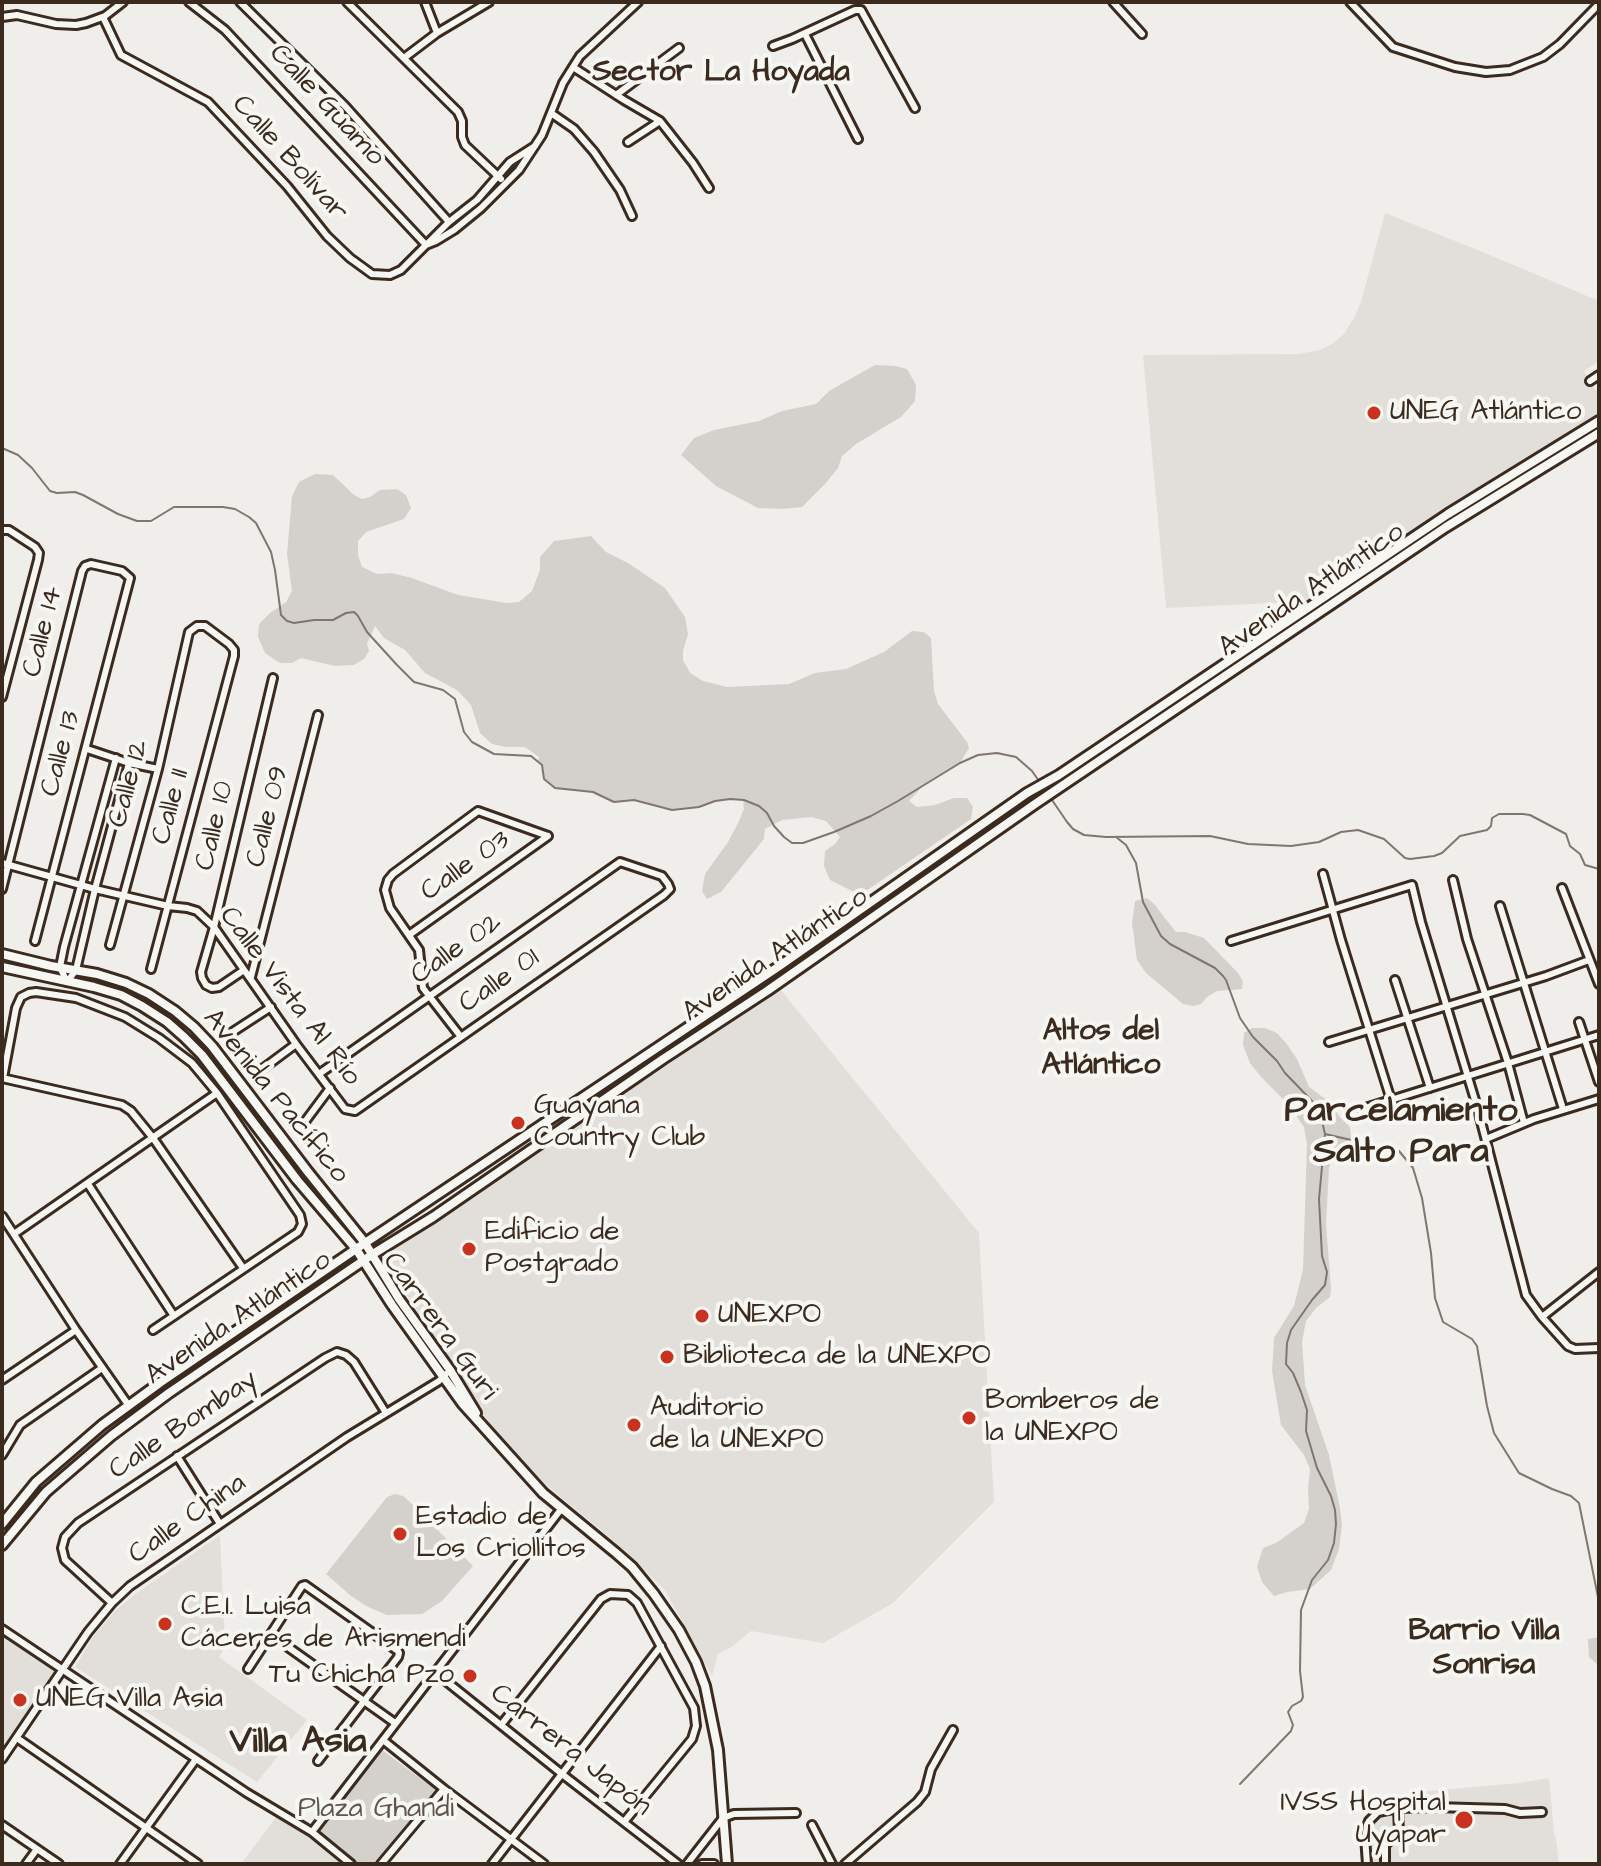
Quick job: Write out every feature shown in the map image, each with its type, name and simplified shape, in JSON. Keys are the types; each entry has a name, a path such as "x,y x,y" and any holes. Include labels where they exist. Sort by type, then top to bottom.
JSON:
{"main road":[{"name":"Avenida Atlántico","path":"2,1524 36,1482 102,1425 161,1382 778,967 1027,793 1059,775 1423,530 1599,421"},
{"name":"Avenida Atlántico","path":"2,1545 46,1492 111,1436 169,1393 767,991 1064,784 1446,527 1599,433"},
{"name":"Avenida Pacífico","path":"2,954 126,983 175,1011 212,1046 365,1243"},
{"name":"Avenida Pacífico","path":"2,967 121,995 167,1022 202,1055 278,1155 356,1249"},
{"path":"278,1155 286,1144"},
{"name":"Carrera Guri","path":"365,1243 447,1373 462,1403 543,1493 632,1567 679,1630 705,1686 712,1713 727,1864"},
{"name":"Carrera Guri","path":"356,1249 392,1305 447,1373"}],"street":[{"path":"2,17 17,15 65,25 86,23 103,17 123,2"},
{"name":"Calle Guamo","path":"189,2 225,30 426,245"},
{"path":"240,2 345,106 449,222"},
{"path":"347,2 458,112 465,145 506,184"},
{"path":"425,2 437,33"},
{"path":"426,245 446,236 467,219 523,165 536,145 563,83 580,56 638,2"},
{"path":"846,2 850,12"},
{"path":"1113,2 1142,34"},
{"path":"1350,2 1393,47 1455,67 1486,72 1510,70 1543,57 1599,4"},
{"path":"404,58 437,33 487,3"},
{"path":"773,46 859,9 915,108"},
{"name":"Calle Bolívar","path":"103,17 121,55 208,102 287,186 327,236 372,274 396,273 426,245"},
{"path":"805,34 858,139"},
{"path":"616,95 679,48"},
{"path":"573,67 660,121 709,188"},
{"path":"551,113 574,129 594,152 620,190 632,216"},
{"path":"628,142 660,121"},
{"path":"426,245 477,200 510,162 536,145"},
{"path":"461,213 467,219"},
{"path":"1590,381 1599,375"},
{"path":"2,530 9,530 39,553 2,697"},
{"name":"Calle 14","path":"2,889 5,864 82,571 91,564 122,571 130,578"},
{"name":"Calle 13","path":"35,941 130,578"},
{"name":"Calle 11","path":"151,969 234,656 229,644 205,626 197,626 189,632"},
{"name":"Calle 12","path":"110,945 158,769 189,632"},
{"name":"Calle 10","path":"244,970 219,987 212,988 206,985 201,972 273,678"},
{"name":"Calle 09","path":"251,977 318,715"},
{"path":"87,749 158,769"},
{"path":"116,758 60,967 67,982 76,970 129,763"},
{"name":"Calle 03","path":"478,811 548,836 409,935 390,908 385,890 388,880 478,811"},
{"name":"Calle 02","path":"319,1074 620,862 662,876 670,889"},
{"name":"Calle Vista Al Río","path":"5,864 95,889 197,911 214,927 345,1109 355,1111"},
{"path":"1323,874 1391,1100"},
{"path":"1453,880 1467,939 1508,1063 1524,1123"},
{"path":"1231,941 1412,885 1486,1139 1526,1295 1561,1340 1575,1349 1599,1348"},
{"path":"1562,888 1599,984"},
{"name":"Calle 01","path":"355,1111 670,889"},
{"path":"1500,906 1563,1109"},
{"path":"409,935 419,950 423,988 461,1037"},
{"path":"1329,1042 1589,960"},
{"path":"1395,980 1430,1088"},
{"path":"153,1330 298,1232 302,1224 300,1215 217,1093 192,1063 125,1017 76,998 36,992 21,997 16,1008 3,1078 122,1105 131,1111 243,1268"},
{"path":"231,1033 271,1007"},
{"path":"1579,1022 1599,1082"},
{"path":"1362,1109 1599,1035"},
{"path":"261,1070 296,1044"},
{"path":"304,1123 330,1088"},
{"path":"14,1234 217,1093"},
{"path":"1486,1139 1563,1109 1599,1099"},
{"path":"88,1184 174,1316"},
{"path":"2,1216 129,1406"},
{"path":"1542,1317 1599,1272"},
{"path":"2,1380 76,1330"},
{"name":"Calle Bombay","path":"112,1603 65,1560 62,1548 65,1537 78,1523 337,1352 354,1362 386,1413"},
{"path":"2,1455 20,1425 102,1368"},
{"name":"Calle China","path":"2,1759 88,1632 112,1603 152,1570 447,1373"},
{"path":"177,1456 220,1524"},
{"path":"312,1832 562,1508"},
{"path":"248,1669 302,1586 308,1585 399,1653 318,1761"},
{"path":"501,1725 601,1599 610,1594 628,1595 637,1603 694,1708 696,1726 692,1739 624,1822"},
{"path":"2,1629 196,1759 312,1832 351,1864"},
{"path":"271,1635 395,1723"},
{"path":"495,1861 661,1646"},
{"name":"Carrera Japón","path":"436,1673 678,1864"},
{"path":"845,1864 917,1802 925,1792 931,1769 953,1730"},
{"path":"17,1738 198,1864"},
{"path":"383,1740 544,1864"},
{"path":"120,1864 196,1759"},
{"path":"381,1864 444,1789"},
{"path":"1367,1864 1365,1837 1369,1821 1378,1812 1398,1808 1453,1807 1542,1812"},
{"path":"1385,1864 1385,1845 1399,1833 1398,1808"},
{"path":"687,1864 723,1818 734,1814 796,1813"},
{"path":"2,1825 59,1864"},
{"path":"812,1825 832,1864"},
{"path":"26,1864 37,1849"},
{"path":"702,1864 714,1864"}],"shaded area":[{"name":"UNEG Atlántico","path":"1385,213 1599,301 1599,361 1584,371 1599,395 1599,421 1317,601 1166,608 1143,355 1299,354 1332,344 1344,334 1361,302"},
{"name":"UNEXPO","path":"780,989 979,1233 994,1502 893,1603 823,1643 751,1631 718,1654 712,1676 665,1590 501,1442 382,1256"},
{"name":"C.E.I. Luisa Cáceres de Arismendi","path":"220,1535 225,1647 219,1657 307,1720 257,1782 75,1667 93,1637 116,1610"},
{"name":"UNEG Villa Asia","path":"2,1630 58,1671 2,1753"},
{"name":"IVSS Hospital Uyapar","path":"1549,1778 1559,1864 1368,1864 1366,1833 1372,1822 1385,1815 1420,1813 1419,1792"},
{"path":"279,1813 312,1832 348,1864 241,1864"}],"green space":[{"path":"875,365 907,369 916,385 915,401 901,417 842,456 838,468 802,507 758,508 716,486 681,455 694,438 714,430 816,404 829,391"},
{"path":"315,474 333,475 362,499 380,490 397,489 406,495 411,508 404,519 366,532 358,541 362,567 377,574 391,573 412,578 458,595 519,602 532,591 540,570 540,557 554,541 591,536 606,552 665,588 685,617 688,634 683,660 690,673 703,681 727,687 789,684 815,673 846,669 884,652 912,631 924,632 931,638 934,691 938,704 969,748 960,763 925,784 909,801 917,807 967,798 973,807 971,819 860,895 830,880 824,866 825,851 840,837 826,821 811,817 782,820 765,829 764,839 721,892 707,899 702,891 705,874 738,823 744,809 743,800 715,801 672,810 634,800 614,802 593,792 555,788 544,779 539,757 525,747 492,744 480,733 471,705 457,690 425,673 405,650 384,638 375,626 367,644 369,651 364,659 354,665 335,666 301,658 292,663 280,663 265,653 258,637 259,624 286,602 292,591 287,554 292,496 299,482"},
{"path":"1147,898 1176,932 1204,938 1238,973 1243,981 1242,989 1217,991 1201,1004 1193,1006 1183,1004 1146,973 1137,960 1132,923 1135,901"},
{"path":"1252,1028 1265,1028 1277,1033 1286,1043 1309,1087 1331,1103 1350,1127 1351,1138 1334,1153 1329,1168 1326,1225 1330,1297 1306,1321 1302,1342 1305,1385 1329,1455 1340,1508 1342,1525 1339,1549 1331,1570 1310,1589 1274,1596 1262,1582 1257,1567 1263,1548 1276,1543 1304,1523 1309,1509 1310,1469 1304,1455 1281,1425 1272,1371 1274,1338 1294,1306 1303,1270 1307,1144 1304,1127 1288,1104 1250,1063 1243,1045 1244,1033"},
{"name":"Estadio de Los Criollitos","path":"395,1494 411,1503 473,1566 442,1601 422,1614 387,1615 351,1596 326,1574 387,1497"},
{"path":"1599,1637 1599,1666 1589,1657 1588,1639"},
{"name":"Plaza Ghandi","path":"378,1747 440,1793 378,1864 354,1864 314,1831"}],"waterway":[{"path":"2,448 18,455 50,491 75,492 137,521 151,521 174,507 223,507 235,509 249,517 256,523 271,552 281,615 287,621 333,620 354,612 367,632 414,682 443,690 455,699 464,732 472,742 494,754 531,756 542,765 544,779 555,788 593,792 614,802 634,800 672,810 699,807 715,801 744,800 767,813 774,826 792,843 803,843 871,816 978,755 997,753 1016,757 1039,781"},
{"path":"1050,797 1073,829 1084,835 1210,836 1248,844 1291,846 1319,842 1341,832 1358,830 1384,839 1410,859 1442,853 1460,836 1487,830 1492,818 1499,814 1523,814 1566,834 1570,846 1580,854 1585,865 1599,869"},
{"path":"1116,837 1126,845 1136,863 1143,902 1161,936 1223,976 1240,1018 1253,1037 1312,1101 1325,1134 1319,1199 1322,1256 1327,1272 1325,1285 1291,1330 1286,1364 1301,1392 1307,1410 1306,1431 1317,1468 1335,1510 1334,1543 1328,1560 1312,1580 1301,1610 1300,1671 1303,1697 1288,1712 1293,1725 1291,1731 1240,1784"},
{"path":"1325,1134 1399,1151 1413,1168 1422,1198 1435,1298 1443,1322 1472,1339 1477,1346 1494,1433 1519,1473 1571,1496 1579,1503 1599,1602"}],"place":[{"name":"UNEG Atlántico","path":"1374,413"},
{"name":"Guayana Country Club","path":"518,1123"},
{"name":"Edificio de Postgrado","path":"469,1249"},
{"name":"UNEXPO","path":"702,1316"},
{"name":"Biblioteca de la UNEXPO","path":"667,1357"},
{"name":"Bomberos de la UNEXPO","path":"969,1418"},
{"name":"Auditorio de la UNEXPO","path":"634,1425"},
{"name":"Estadio de Los Criollitos","path":"400,1534"},
{"name":"C.E.I. Luisa Cáceres de Arismendi","path":"165,1624"},
{"name":"Tu Chicha Pzo","path":"470,1676"},
{"name":"UNEG Villa Asia","path":"20,1700"},
{"name":"IVSS Hospital Uyapar","path":"1464,1820"}],"district":[{"name":"Sector La Hoyada","path":"721,74"},
{"name":"Altos del Atlántico","path":"1101,1050"},
{"name":"Parcelamiento Salto Para","path":"1401,1132"},
{"name":"Barrio Villa Sonrisa","path":"1484,1650"},
{"name":"Villa Asia","path":"298,1743"}]}
